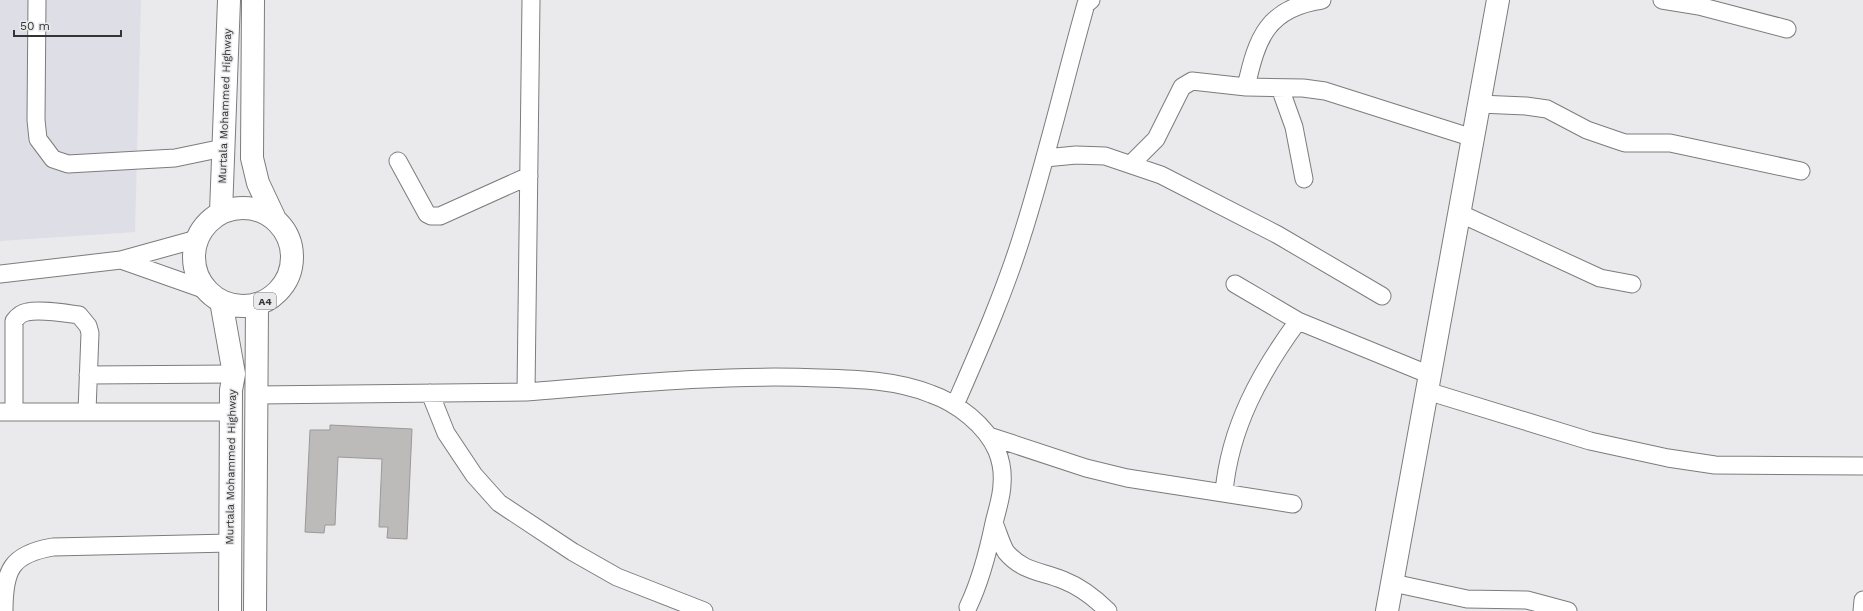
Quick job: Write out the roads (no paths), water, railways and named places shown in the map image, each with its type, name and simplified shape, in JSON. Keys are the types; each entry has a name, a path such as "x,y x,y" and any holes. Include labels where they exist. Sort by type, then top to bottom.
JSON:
{"main road":[{"name":"Murtala Mohammed Highway","path":"221,212 229,0"},
{"name":"A4","path":"253,0 252,158 258,183 274,217 286,231 292,248 292,266 286,283 273,296 257,304 238,306 214,296 196,274 193,256 196,239 206,223 221,212 239,207 257,209 274,217"},
{"path":"1387,611 1498,0"},
{"name":"Murtala Mohammed Highway","path":"214,296 234,374 231,390 230,611"},
{"name":"A4","path":"255,611 257,304"}],"street":[{"path":"37,0 36,120 38,139 53,159 68,164 175,158 223,148"},
{"path":"526,392 532,0"},
{"path":"955,405 994,316 1021,239 1045,158 1086,4 1091,0"},
{"path":"1246,87 1255,50 1265,32 1275,19 1292,7 1322,0"},
{"path":"1662,0 1699,6 1787,29"},
{"path":"1131,164 1156,139 1182,87 1192,81 1246,87 1303,88 1325,91 1473,138"},
{"path":"1280,88 1294,127 1304,179"},
{"path":"1479,104 1526,106 1547,109 1587,130 1625,143 1670,143 1801,171"},
{"path":"1045,158 1076,155 1105,156 1162,175 1278,235 1382,296"},
{"path":"398,161 427,214 431,216 440,216 529,176"},
{"path":"1459,213 1600,278 1632,284"},
{"path":"0,274 121,260 196,239"},
{"path":"121,260 214,296"},
{"path":"1235,284 1298,321 1429,383 1590,441 1668,458 1715,465 1863,466"},
{"path":"87,411 90,333 88,326 79,315 34,312 26,312 19,315 14,321 7,412 231,412"},
{"path":"1224,492 1226,470 1242,415 1274,354 1298,321"},
{"path":"88,375 234,374"},
{"path":"257,395 526,392 681,380 785,376 869,380 931,393 955,405 989,436 997,452 1001,466 1002,484 994,523 979,584 968,607"},
{"path":"430,393 446,433 474,475 499,503 566,548 670,605 704,611"},
{"path":"989,436 1086,468 1127,478 1294,504"},
{"path":"994,523 1006,551 1020,566 1061,579 1082,588 1108,611"},
{"path":"4,611 8,577 13,564 23,555 42,549 53,546 230,543"},
{"path":"1393,583 1468,599 1527,600 1568,611"},
{"path":"1862,611 1863,600"}]}
